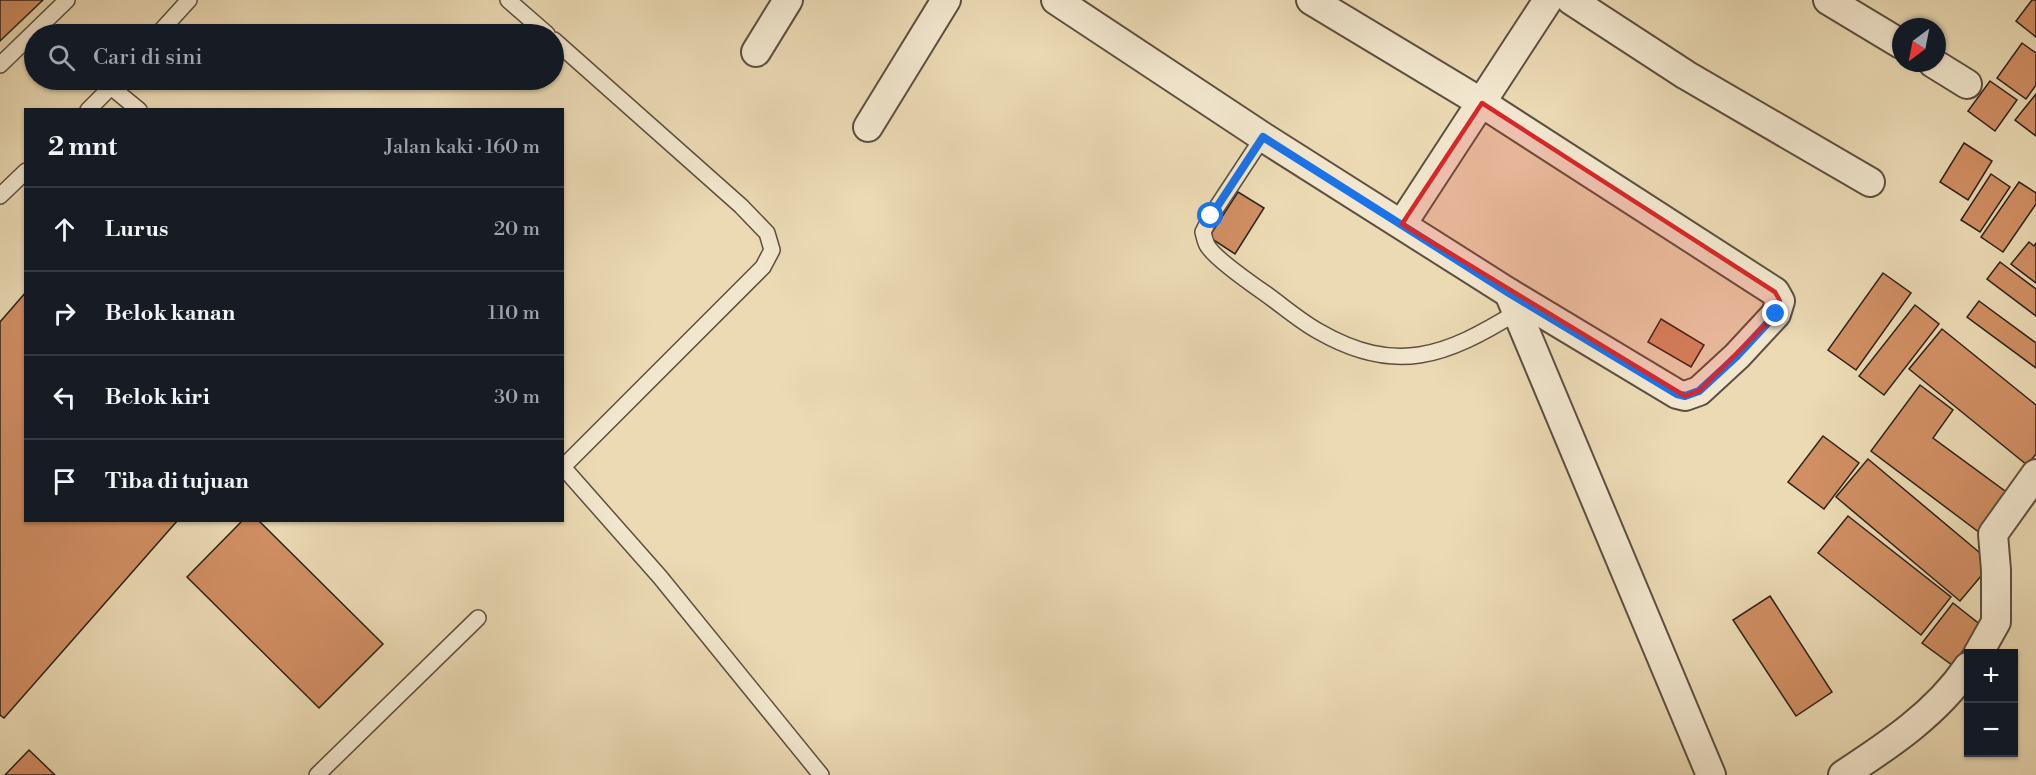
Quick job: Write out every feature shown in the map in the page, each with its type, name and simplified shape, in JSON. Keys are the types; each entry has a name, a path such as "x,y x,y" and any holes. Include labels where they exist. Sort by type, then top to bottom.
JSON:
{"street":[{"path":"756,52 788,0"},
{"path":"868,127 946,0"},
{"path":"1056,0 1263,137 1402,224 1513,302 1677,394 1685,396 1699,391 1737,356 1776,314 1780,301 1775,292 1482,104 1311,0"},
{"path":"1402,224 1548,0"},
{"path":"1570,0 1686,75 1870,182"},
{"path":"1828,0 1892,39"},
{"path":"1946,71 1967,84"},
{"path":"1513,302 1711,775"},
{"path":"1981,649 1996,622 1993,534 2036,474"},
{"path":"1843,775 1942,701 1964,672"}],"lane":[{"path":"42,24 67,0"},
{"path":"167,24 189,0"},
{"path":"508,0 536,24"},
{"path":"0,65 24,42"},
{"path":"564,49 741,206 766,233 772,250 763,267 564,466"},
{"path":"90,108 108,90"},
{"path":"121,90 137,108"},
{"path":"1263,137 1203,232 1208,247 1241,276 1318,331 1361,351 1394,358 1426,356 1488,330 1513,302"},
{"path":"0,196 24,173"},
{"path":"564,468 660,577 821,775"},
{"path":"317,775 478,618"}],"highlighted area":[{"path":"1482,103 1775,292 1780,301 1776,314 1699,391 1685,396 1402,224"}],"building":[{"path":"0,0 43,0 0,41"},
{"path":"2032,0 2036,0 2036,37 2016,21"},
{"path":"2022,43 2036,53 2036,85 2026,99 1997,78"},
{"path":"1990,81 2017,100 1995,131 1968,111"},
{"path":"2036,94 2036,136 2015,120"},
{"path":"1964,143 1992,161 1968,200 1940,182"},
{"path":"1991,174 2010,187 1980,232 1961,220"},
{"path":"2019,182 2036,193 2036,204 2003,252 1981,237"},
{"path":"1238,192 1264,208 1235,254 1209,237"},
{"path":"2029,242 2034,246 2036,243 2036,283 2011,264"},
{"path":"2000,262 2036,289 2036,316 1987,279"},
{"path":"1883,273 1911,293 1856,370 1828,350"},
{"path":"24,294 24,522 176,522 4,718 0,715 0,322"},
{"path":"1979,301 2036,343 2036,368 1967,317"},
{"path":"1915,305 1939,324 1884,395 1859,376"},
{"path":"1661,319 1704,345 1691,367 1648,342"},
{"path":"1942,329 2036,405 2036,454 2027,465 1909,369"},
{"path":"1920,385 1953,410 1933,438 2009,494 1980,533 1871,451"},
{"path":"1823,436 1859,463 1824,509 1788,482"},
{"path":"1868,459 1992,563 1960,601 1836,497"},
{"path":"1848,516 1951,597 1921,635 1818,553"},
{"path":"241,522 260,522 383,644 319,708 187,577"},
{"path":"1770,596 1832,692 1796,716 1733,620"},
{"path":"1953,603 1982,626 1952,665 1922,643"},
{"path":"29,750 55,775 5,775"}],"route":[{"path":"1211,216 1263,137 1509,293 1677,394 1685,396 1699,391 1737,356 1776,314"}]}
